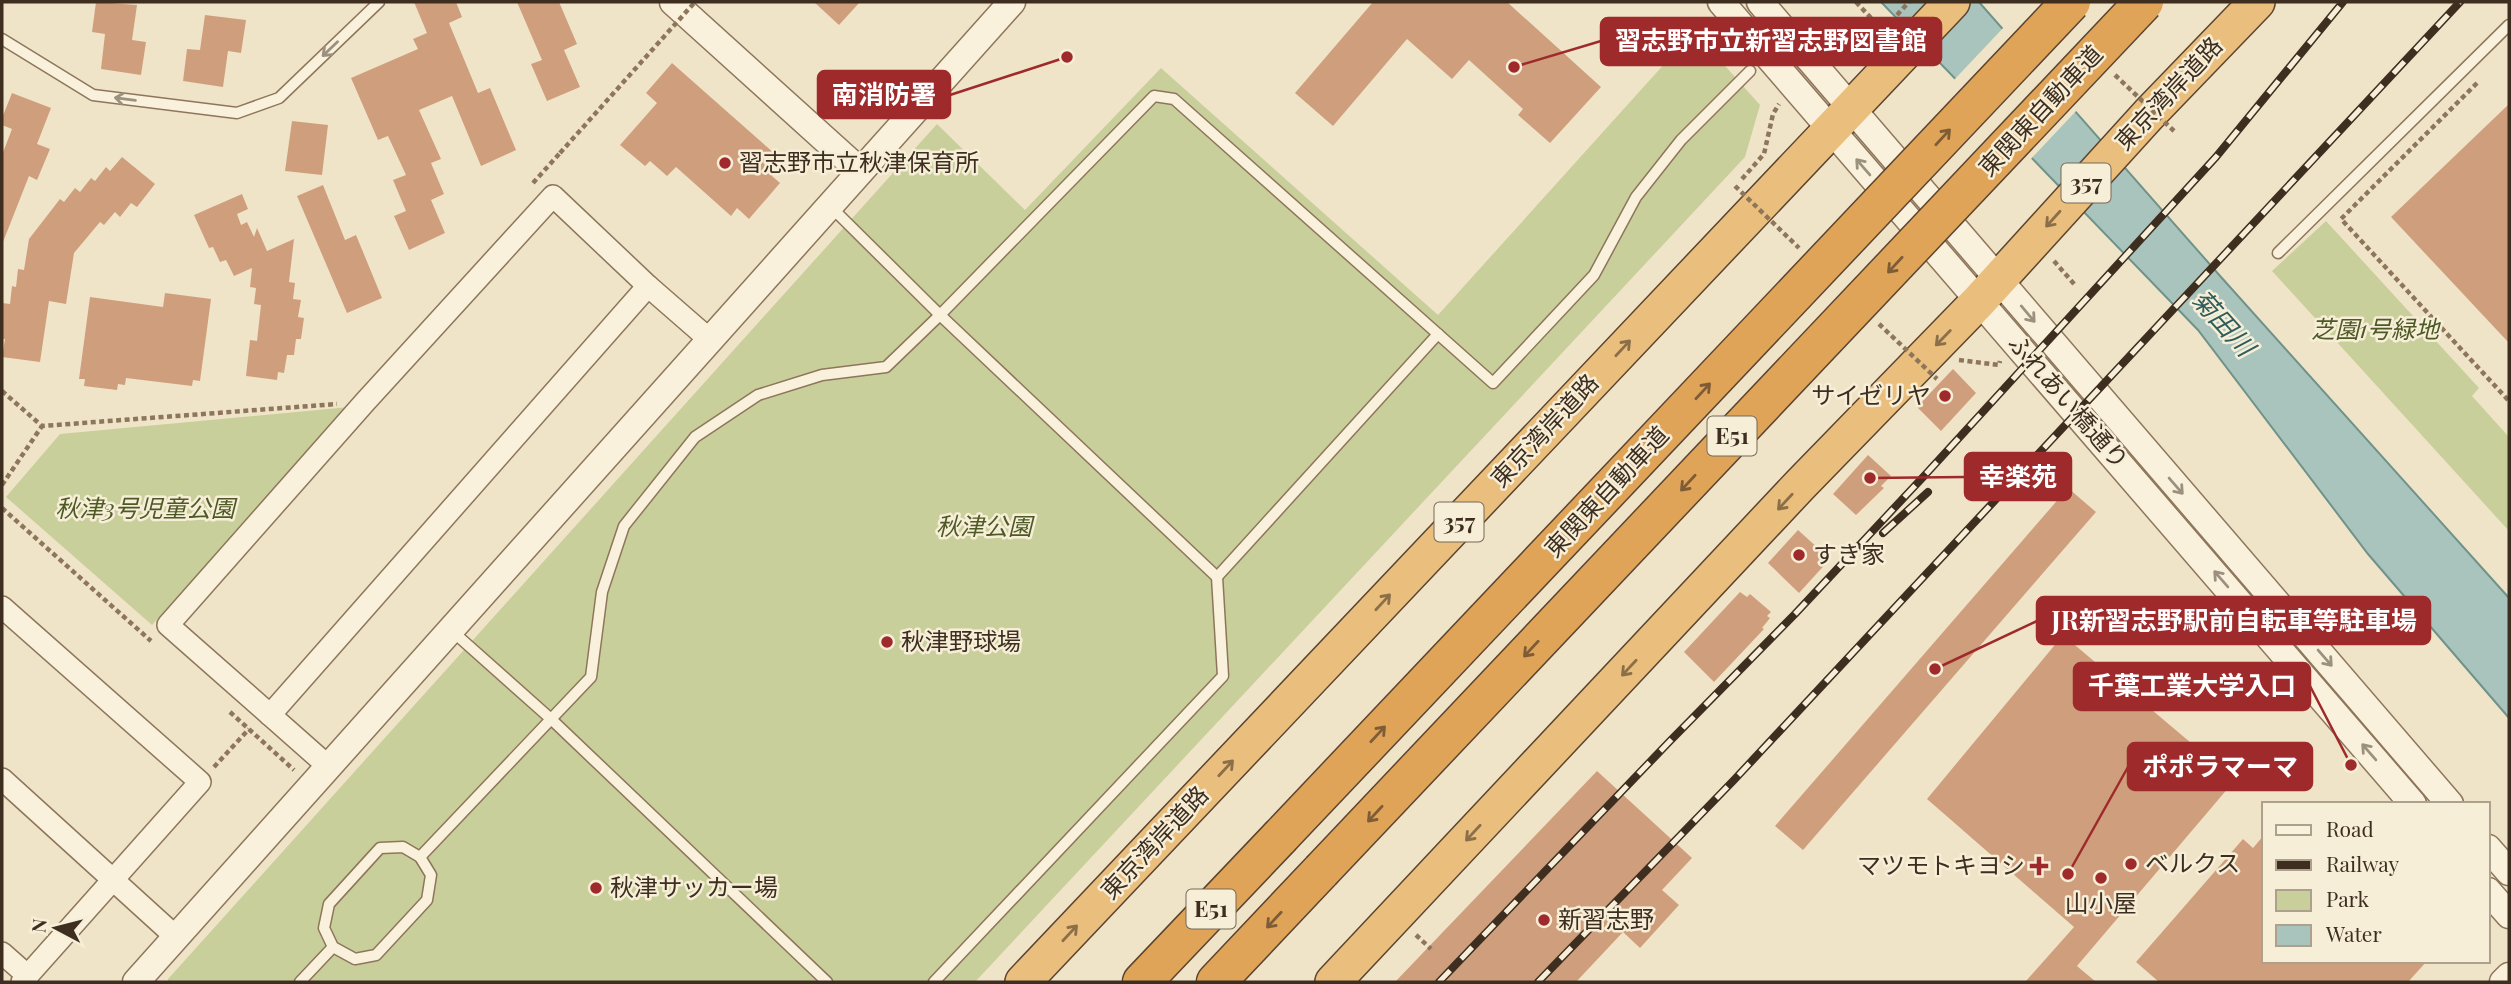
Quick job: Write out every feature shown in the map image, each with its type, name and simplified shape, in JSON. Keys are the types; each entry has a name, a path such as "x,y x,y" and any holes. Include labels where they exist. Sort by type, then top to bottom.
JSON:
{"highway":[{"name":"東京湾岸道路","path":"1023,982 1841,119 1883,52 1952,2"},
{"name":"東関東自動車道","path":"1142,982 2071,2"},
{"name":"東関東自動車道","path":"1216,982 2144,2"},
{"name":"東京湾岸道路","path":"1333,982 1800,485 1989,291 2149,114 2257,2"}],"street":[{"path":"673,2 860,171"},
{"path":"136,982 1012,2"},
{"name":"ふれあい橋通り","path":"1721,2 1841,119 1989,291 2448,802"},
{"name":"ふれあい橋通り","path":"1760,2 1841,119"},
{"path":"329,766 168,625 365,402 553,196 648,286 710,340"},
{"path":"270,715 648,286"},
{"name":"ふれあい橋通り","path":"1989,291 2078,413 2411,802"},
{"path":"2,607 200,782 25,979 2,953"},
{"path":"2,779 176,937"},
{"path":"2490,850 2509,873"},
{"path":"2490,893 2509,915"},
{"path":"2503,982 2509,976"}],"lane":[{"path":"2,39 93,95 237,113 279,98 379,2"},
{"path":"2278,254 2509,25"},
{"path":"421,858 591,677 602,592 624,526 695,437 758,395 822,375 886,367 940,316 1154,96 1174,99 1493,383 1594,275 1636,197 1681,140 1750,71"},
{"path":"829,205 940,316 1217,577 1223,676 934,982"},
{"path":"1217,577 1438,334"},
{"path":"449,629 551,719 827,982"},
{"path":"403,847 421,858 431,875 427,901 376,955 355,959 333,947 324,928 329,904 380,848 403,847"},
{"path":"300,982 333,947"}],"path":[{"path":"560,153 695,2"},
{"path":"1856,2 1871,18"},
{"path":"1825,45 1834,38 1843,48 1883,52"},
{"path":"2480,80 2341,219 2509,401"},
{"path":"1735,186 1764,154 1773,114 1780,104"},
{"path":"1951,366 1958,360 1999,365 2002,356"},
{"path":"1937,379 1944,372"},
{"path":"2,391 42,426 365,402"},
{"path":"2,485 42,426"},
{"path":"2,508 156,646"},
{"path":"228,710 295,770"},
{"path":"200,782 249,729"},
{"path":"1409,928 1431,949"}],"green space":[{"name":"秋津公園","path":"1694,31 1760,105 1745,157 975,982 168,982 937,124 1025,210 1161,68 1438,315"},
{"name":"芝園1号緑地","path":"2326,221 2479,388 2472,396 2509,437 2509,531 2272,271"},
{"name":"秋津3号児童公園","path":"349,407 152,625 6,497 60,434"}],"water":[{"name":"菊田川","path":"1881,2 1979,2 2509,598 2509,718 2368,554 2198,330"}],"pier":[{"path":"2005,26 2078,109 2029,161 1953,81"}],"building":[{"path":"96,2 137,5 132,40 146,42 141,75 101,69 105,34 92,32"},
{"path":"414,2 456,2 462,17 449,23 478,93 490,88 516,150 481,166 452,96 419,110 441,159 431,163 444,194 431,200 445,233 409,250 394,216 406,211 393,180 406,175 388,136 378,140 351,78 418,49 413,39 427,33"},
{"path":"517,2 559,2 577,44 564,50 580,87 547,101 531,64 542,60"},
{"path":"814,2 860,2 839,25"},
{"path":"1373,2 1507,2 1601,87 1550,143 1518,115 1523,109 1469,60 1452,79 1407,39 1333,126 1295,93"},
{"path":"205,15 246,20 241,53 228,51 223,87 183,81 187,49 200,50"},
{"path":"672,63 784,162 772,176 780,183 749,219 737,208 731,216 676,167 667,176 650,161 645,166 620,145 657,103 646,93"},
{"path":"12,93 51,108 37,144 50,149 37,180 29,176 3,242 2,155 12,129 2,125 2,118"},
{"path":"2509,104 2509,343 2391,217"},
{"path":"292,121 328,125 322,175 285,171"},
{"path":"122,157 155,184 137,207 131,203 120,217 115,212 104,225 100,222 74,253 66,304 49,301 40,362 2,357 5,339 2,339 2,303 10,304 18,269 24,270 29,239 60,199 64,202 75,188 80,192 91,178 95,181 106,167 110,171"},
{"path":"323,185 345,240 356,235 382,298 347,313 297,196"},
{"path":"242,194 248,209 237,214 241,225 247,222 254,237 257,228 267,251 294,239 289,282 295,283 293,299 301,300 298,317 304,318 301,339 296,339 294,355 287,355 284,373 278,372 277,380 246,376 250,340 257,341 261,305 254,304 256,288 250,287 252,268 234,276 226,260 220,262 213,247 209,248 194,215"},
{"path":"165,293 211,299 200,381 193,380 192,386 126,378 125,385 118,384 117,390 84,386 85,379 79,379 90,297 163,307"},
{"path":"1953,369 1976,393 1941,431 1917,407"},
{"path":"1868,455 1891,476 1881,486 1884,488 1856,515 1833,494"},
{"path":"2068,488 2096,512 1803,850 1775,826"},
{"path":"1798,530 1830,559 1799,593 1768,563"},
{"path":"1740,592 1747,597 1750,594 1771,612 1767,616 1770,618 1762,628 1764,629 1714,682 1684,652"},
{"path":"2063,635 2235,780 2077,966 2096,982 2025,982 2074,927 1927,799"},
{"name":"新習志野","path":"1597,771 1692,858 1662,890 1679,905 1640,948 1623,932 1576,982 1395,982"},
{"path":"2262,837 2262,963 2425,963 2408,982 2159,982 2136,962 2243,839 2253,848"}],"railway":[{"path":"1439,982 1795,614 1925,475 2216,157 2343,2"},
{"path":"1538,982 1734,780 2460,2"},
{"path":"1883,533 1928,492"}],"place":[{"name":"南消防署","path":"1067,57"},
{"name":"習志野市立新習志野図書館","path":"1514,67"},
{"name":"習志野市立秋津保育所","path":"725,163"},
{"name":"サイゼリヤ","path":"1945,396"},
{"name":"幸楽苑","path":"1870,478"},
{"name":"すき家","path":"1799,555"},
{"name":"秋津野球場","path":"887,642"},
{"name":"JR新習志野駅前自転車等駐車場","path":"1935,669"},
{"name":"千葉工業大学入口","path":"2351,765"},
{"name":"ベルクス","path":"2131,864"},
{"name":"マツモトキヨシ","path":"2039,866"},
{"name":"ポポラマーマ","path":"2068,874"},
{"name":"山小屋","path":"2101,878"},
{"name":"秋津サッカー場","path":"596,888"},
{"name":"新習志野","path":"1544,920"}]}
